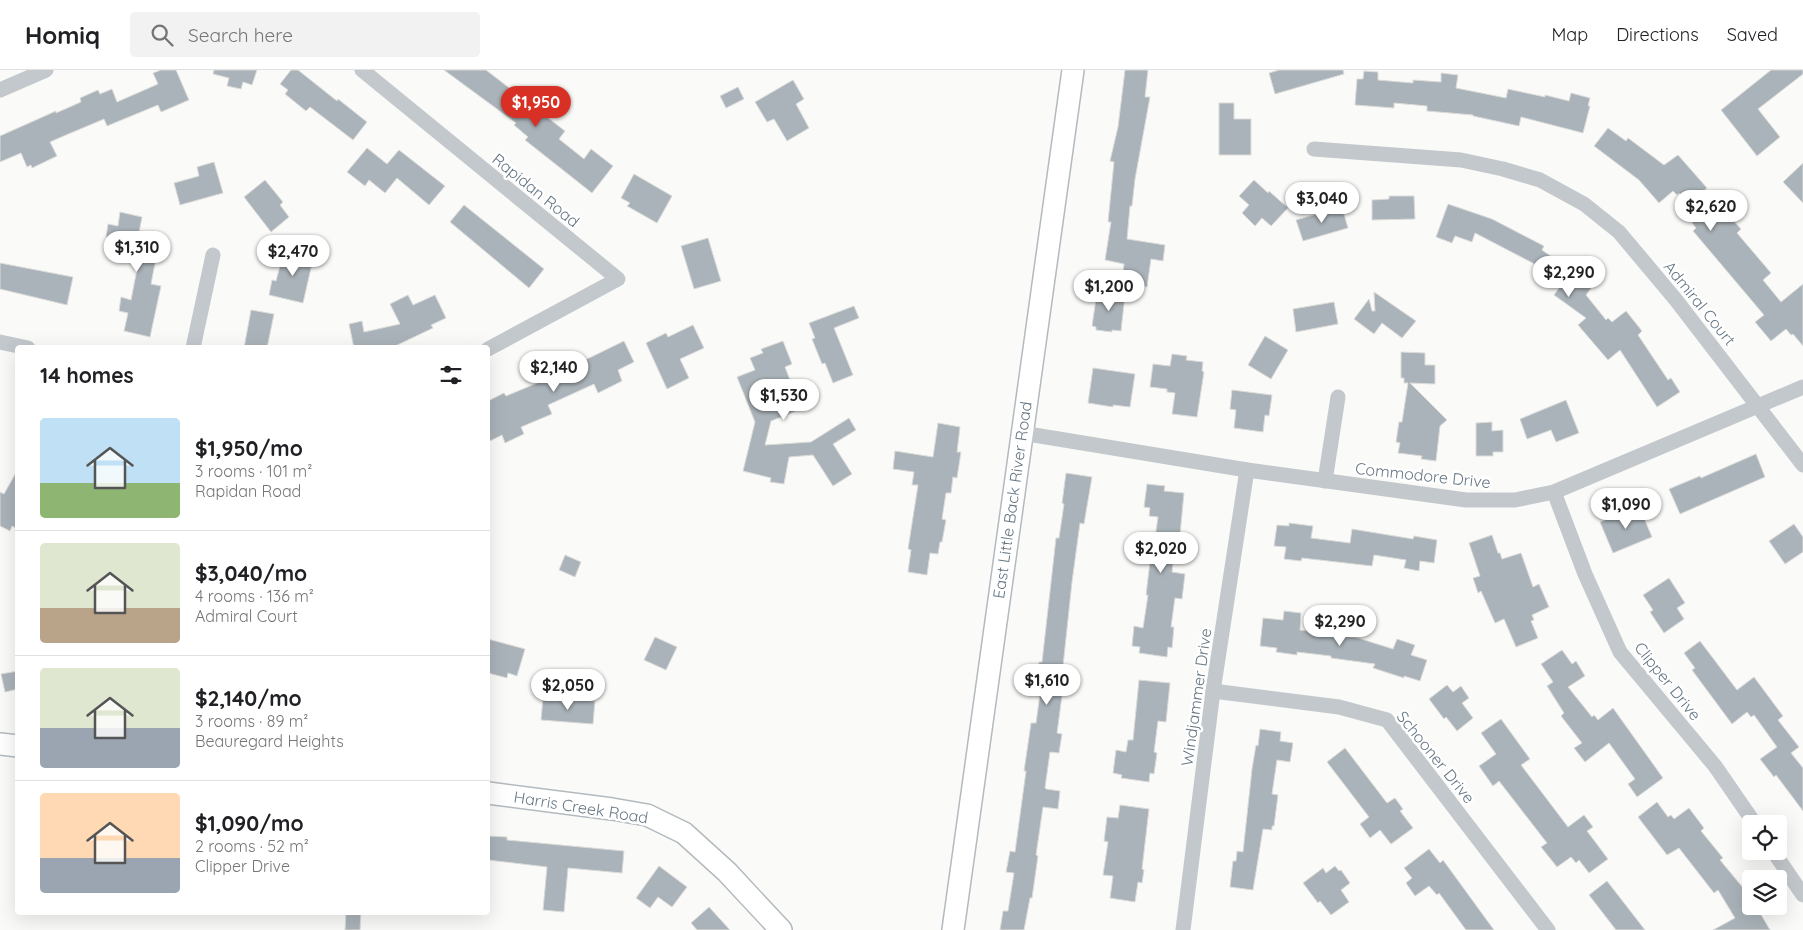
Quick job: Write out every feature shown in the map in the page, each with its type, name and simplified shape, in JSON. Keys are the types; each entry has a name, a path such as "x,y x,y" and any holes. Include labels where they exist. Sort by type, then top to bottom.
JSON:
{"street":[{"path":"0,90 46,70"},
{"name":"Rapidan Road","path":"362,70 618,279 490,349"},
{"name":"East Little Back River Road","path":"953,930 1073,70"},
{"name":"Admiral Court","path":"1314,150 1461,160 1503,169 1540,180 1584,204 1619,232 1676,300 1803,465"},
{"path":"194,345 213,255"},
{"path":"0,342 15,345"},
{"name":"Commodore Drive","path":"1022,433 1325,481 1466,500 1515,500 1554,492 1803,387"},
{"path":"1325,481 1338,397"},
{"name":"Windjammer Drive","path":"1182,930 1213,691 1247,470"},
{"name":"Clipper Drive","path":"1554,492 1585,574 1620,652 1716,766 1749,815"},
{"name":"Schooner Drive","path":"1213,691 1339,706 1387,720 1548,930"},
{"path":"0,744 15,746"},
{"name":"Harris Creek Road","path":"490,793 593,806 647,815 684,833 727,872 781,930"},
{"path":"1779,860 1803,895"}],"building":[{"path":"161,70 176,70 189,100 161,112 158,105 107,126 104,119 66,135 50,142 57,156 32,168 31,165 27,167 21,153 0,162 0,136 81,102 80,98 98,90 100,94 112,89 117,102 158,84 153,73"},
{"path":"214,70 257,70 252,85 243,82 241,89 227,86 229,78 213,74"},
{"path":"291,70 298,70 367,122 353,140 310,107 306,111 285,94 288,90 280,84"},
{"path":"444,70 486,70 565,131 559,139 584,159 591,149 613,166 592,193 525,140 528,137 514,125 516,123"},
{"path":"1125,70 1148,70 1145,97 1150,97 1132,206 1130,206 1127,239 1165,245 1163,261 1151,259 1147,287 1122,283 1124,264 1105,260 1111,222 1108,222 1114,162 1110,161 1118,127"},
{"path":"1279,70 1343,70 1344,74 1275,94 1269,73"},
{"path":"1771,70 1803,70 1803,74 1758,109 1780,137 1757,156 1721,110"},
{"path":"1364,71 1378,72 1378,80 1413,83 1413,80 1441,82 1441,73 1458,75 1456,88 1506,98 1508,89 1569,101 1571,93 1590,98 1588,106 1590,106 1583,133 1521,117 1519,126 1473,115 1427,111 1427,106 1394,103 1394,108 1355,105 1357,79 1363,79"},
{"path":"793,80 804,99 796,104 809,128 787,141 774,119 767,122 755,102"},
{"path":"738,87 744,99 726,108 720,96"},
{"path":"1219,103 1234,103 1234,119 1251,119 1251,155 1219,155"},
{"path":"1608,128 1626,141 1628,138 1664,165 1678,155 1707,188 1701,193 1718,215 1724,210 1741,229 1737,233 1771,273 1763,280 1781,302 1803,284 1803,346 1786,329 1771,341 1755,322 1764,315 1693,231 1696,228 1692,223 1700,216 1679,193 1677,195 1673,191 1659,203 1639,180 1594,146"},
{"path":"367,148 387,164 399,150 445,186 429,205 397,178 385,193 369,180 365,186 347,172"},
{"path":"214,162 223,193 180,205 174,183 199,176 197,167"},
{"path":"1803,163 1803,203 1783,182"},
{"path":"634,174 672,196 657,223 627,206 630,203 621,198"},
{"path":"265,180 283,202 280,205 289,217 271,232 244,197"},
{"path":"1254,180 1288,208 1271,226 1262,218 1255,226 1242,213 1249,205 1239,196"},
{"path":"1389,196 1414,196 1415,219 1372,220 1372,200 1389,199"},
{"path":"1448,204 1492,219 1544,246 1542,250 1594,284 1586,295 1606,320 1608,318 1612,322 1626,311 1642,331 1638,335 1668,380 1671,378 1680,392 1657,407 1620,350 1608,360 1578,325 1586,318 1554,295 1559,288 1546,279 1550,272 1475,233 1472,242 1455,236 1452,243 1436,237"},
{"path":"464,205 544,269 529,288 450,222"},
{"path":"1342,207 1348,228 1303,241 1296,220"},
{"path":"120,212 142,217 138,238 159,243 151,284 161,286 150,337 124,331 128,313 119,311 121,297 131,300 138,264 112,259 116,239 106,237 108,224 118,226"},
{"path":"708,238 721,281 694,289 681,246"},
{"path":"287,249 314,255 303,303 269,295 272,280 276,281 280,266 283,267"},
{"path":"0,263 73,277 67,305 0,289"},
{"path":"1097,292 1125,295 1121,331 1096,330 1096,327 1092,326"},
{"path":"1374,292 1416,321 1402,338 1382,323 1374,334 1354,319 1369,299 1372,311 1375,311"},
{"path":"408,295 413,305 435,295 446,318 431,325 433,328 397,345 353,345 349,324 362,321 364,332 400,324 390,304"},
{"path":"1334,302 1338,324 1296,332 1293,309"},
{"path":"854,306 859,318 834,328 853,375 833,383 825,363 822,364 812,339 815,338 809,323"},
{"path":"251,310 274,314 268,345 245,345"},
{"path":"693,325 704,348 680,359 689,378 667,389 646,343 666,333 668,337"},
{"path":"1265,336 1288,350 1271,379 1248,365"},
{"path":"624,341 634,362 618,370 622,381 598,393 594,384 548,405 552,414 521,427 524,434 505,443 502,435 490,441 490,400 504,393 506,396 547,380 584,364 583,361"},
{"path":"783,341 792,364 785,367 801,409 771,421 765,445 811,442 849,418 856,430 833,444 852,474 833,486 813,455 789,457 784,484 770,482 771,478 743,471 755,422 737,377 755,370 750,358 763,353 761,349"},
{"path":"1401,352 1425,353 1425,365 1435,365 1435,384 1410,383 1447,420 1440,426 1436,461 1421,459 1422,456 1398,453 1400,443 1396,442 1399,422 1402,422 1408,383 1404,383 1404,378 1401,378"},
{"path":"1172,354 1187,356 1186,360 1203,362 1202,371 1204,372 1197,417 1172,414 1175,393 1167,392 1167,389 1150,387 1153,364 1170,366"},
{"path":"1093,368 1135,374 1130,407 1113,405 1113,407 1088,403"},
{"path":"1232,390 1272,395 1269,416 1265,415 1263,432 1234,428 1236,410 1230,409"},
{"path":"1566,400 1579,433 1556,442 1551,430 1527,439 1520,419"},
{"path":"1492,422 1492,431 1503,430 1503,452 1493,452 1493,456 1476,456 1476,423"},
{"path":"938,423 960,427 957,452 961,452 957,478 953,477 951,493 946,493 942,519 946,520 942,542 940,542 938,554 930,553 927,575 908,572 911,550 908,549 918,485 912,485 914,472 893,469 895,451 933,457"},
{"path":"1756,454 1765,477 1680,514 1669,489 1700,476 1701,478"},
{"path":"1066,473 1092,477 1084,524 1080,523 1072,582 1063,666 1066,666 1057,733 1062,734 1059,753 1050,752 1045,788 1060,791 1058,809 1043,807 1032,898 1030,898 1024,930 1000,930 1003,911 1008,911 1014,873 1006,872 1010,851 1015,852 1031,723 1036,723 1041,687 1035,686 1039,662 1042,662 1056,538 1059,538 1064,504 1062,503"},
{"path":"15,474 15,528 12,526 10,531 0,526 0,492 4,494"},
{"path":"1147,484 1165,486 1164,491 1184,493 1180,535 1176,534 1172,572 1185,574 1182,599 1175,598 1171,627 1174,627 1172,648 1168,647 1167,657 1139,653 1140,647 1132,646 1134,626 1143,628 1152,545 1154,545 1158,517 1149,516 1150,508 1144,507"},
{"path":"1639,506 1652,537 1613,553 1600,522"},
{"path":"1289,523 1313,526 1311,538 1350,543 1352,529 1413,539 1414,536 1437,540 1434,563 1420,561 1419,571 1404,568 1406,560 1374,555 1372,566 1302,558 1301,561 1284,559 1286,547 1274,546 1277,525 1289,526"},
{"path":"1794,524 1803,537 1803,552 1785,564 1769,541"},
{"path":"1492,535 1502,559 1521,553 1533,587 1539,584 1549,607 1532,615 1534,620 1531,621 1538,638 1516,647 1504,619 1495,623 1481,591 1478,593 1473,578 1480,576 1469,543"},
{"path":"565,555 581,562 575,577 559,570"},
{"path":"1669,578 1685,603 1677,608 1684,619 1664,633 1650,612 1653,610 1643,595"},
{"path":"1284,611 1301,613 1300,630 1358,638 1393,649 1397,639 1415,645 1411,655 1427,660 1420,681 1373,668 1375,664 1331,658 1331,656 1297,652 1297,655 1276,652 1277,648 1260,646 1263,618 1283,620"},
{"path":"655,637 677,647 666,670 644,660"},
{"path":"490,640 525,649 517,676 508,673 507,678 490,674"},
{"path":"1700,641 1737,690 1754,677 1783,716 1778,720 1799,747 1791,753 1803,768 1803,811 1776,775 1774,777 1760,759 1777,747 1754,715 1751,717 1747,712 1732,724 1692,670 1695,668 1684,653"},
{"path":"1562,650 1572,664 1576,661 1585,676 1568,687 1592,717 1594,715 1598,720 1613,708 1663,778 1637,797 1628,784 1635,779 1609,743 1585,762 1574,748 1582,743 1561,716 1564,713 1547,686 1553,682 1541,664"},
{"path":"15,672 15,690 5,692 1,674"},
{"path":"1139,680 1170,683 1166,722 1158,721 1154,752 1157,753 1154,774 1150,773 1149,782 1121,778 1122,775 1113,773 1116,750 1126,752 1128,740 1133,740"},
{"path":"1447,685 1453,692 1461,686 1469,698 1462,703 1473,718 1457,731 1446,717 1444,719 1429,699"},
{"path":"543,697 595,701 593,724 541,720"},
{"path":"1501,719 1530,759 1521,765 1568,827 1584,815 1593,827 1587,831 1608,859 1589,873 1579,860 1576,863 1571,857 1557,867 1541,847 1547,843 1499,781 1493,786 1479,766 1496,754 1481,733"},
{"path":"1260,729 1281,732 1280,741 1293,743 1290,762 1277,760 1272,794 1278,795 1274,826 1272,826 1272,830 1263,829 1253,890 1230,887 1233,861 1236,861 1237,851 1243,852 1252,769"},
{"path":"1345,748 1387,803 1395,798 1403,809 1400,811 1413,828 1391,844 1380,830 1370,838 1360,824 1369,817 1327,762"},
{"path":"1657,802 1668,817 1671,815 1674,819 1689,808 1704,828 1701,831 1723,858 1720,860 1742,887 1742,915 1761,915 1770,930 1713,930 1735,918 1718,890 1714,893 1679,848 1667,855 1638,817"},
{"path":"1120,805 1149,809 1142,869 1144,870 1142,883 1138,882 1135,902 1110,898 1113,876 1103,875 1108,842 1104,841 1107,817 1118,818"},
{"path":"490,836 507,837 507,840 624,851 622,873 568,868 564,912 543,910 547,867 490,860"},
{"path":"1429,849 1440,863 1443,860 1494,930 1466,930 1439,893 1437,895 1429,886 1415,896 1406,883 1412,878 1404,868"},
{"path":"659,866 687,887 672,907 658,897 650,908 636,898"},
{"path":"1335,866 1339,871 1341,870 1350,883 1341,890 1349,902 1331,915 1320,901 1318,903 1303,883 1323,868 1326,873"},
{"path":"1607,881 1645,930 1616,930 1589,895"},
{"path":"709,907 730,930 697,930 691,923"},
{"path":"346,915 361,915 360,930 345,930"}]}
